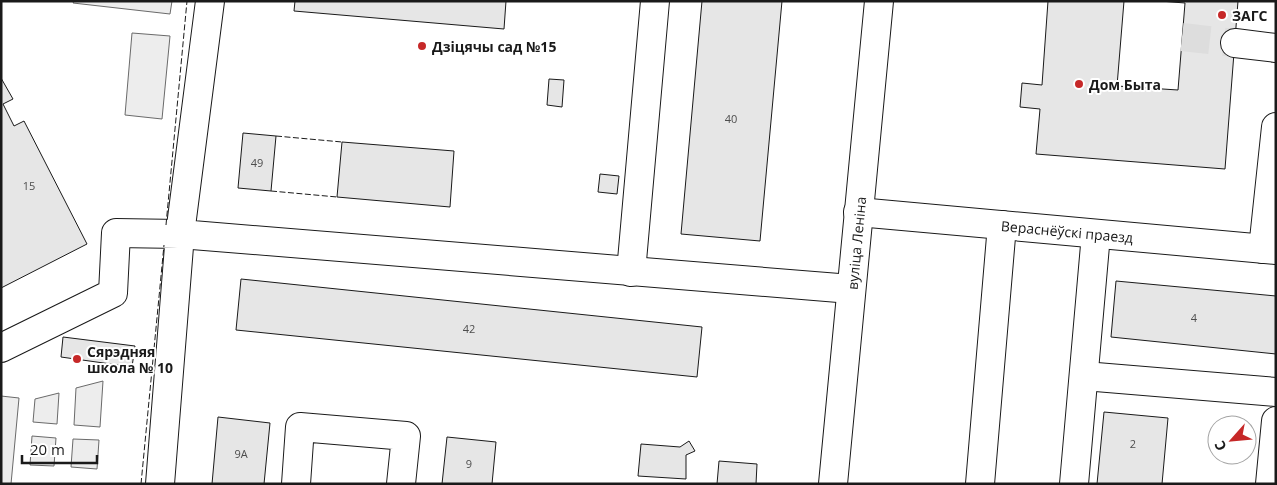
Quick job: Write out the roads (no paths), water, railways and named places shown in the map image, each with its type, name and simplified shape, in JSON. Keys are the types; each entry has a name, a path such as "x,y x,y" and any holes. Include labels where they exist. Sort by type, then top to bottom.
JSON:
{"street":[{"path":"160,484 180,234 210,1"},
{"path":"632,272 655,1"},
{"name":"вуліца Леніна","path":"833,484 879,1"},
{"path":"1235,43 1276,48"},
{"path":"1270,249 1276,127"},
{"name":"Вераснёўскі праезд","path":"858,212 1270,249"},
{"path":"980,484 1002,225"},
{"path":"1,348 113,293 116,234 180,234 851,289"},
{"path":"1074,484 1096,234"},
{"path":"1084,376 1276,392"},
{"path":"1270,484 1276,421"},
{"path":"296,484 300,427 406,436 401,484"}],"tunnel":[{"path":"1182,37 1235,43"}],"place":[{"name":"ЗАГС","path":"1222,15"},
{"name":"Дзіцячы сад №15","path":"422,46"},
{"name":"Дом Быта","path":"1079,84"},
{"name":"Сярэдняя школа № 10","path":"77,359"}]}
